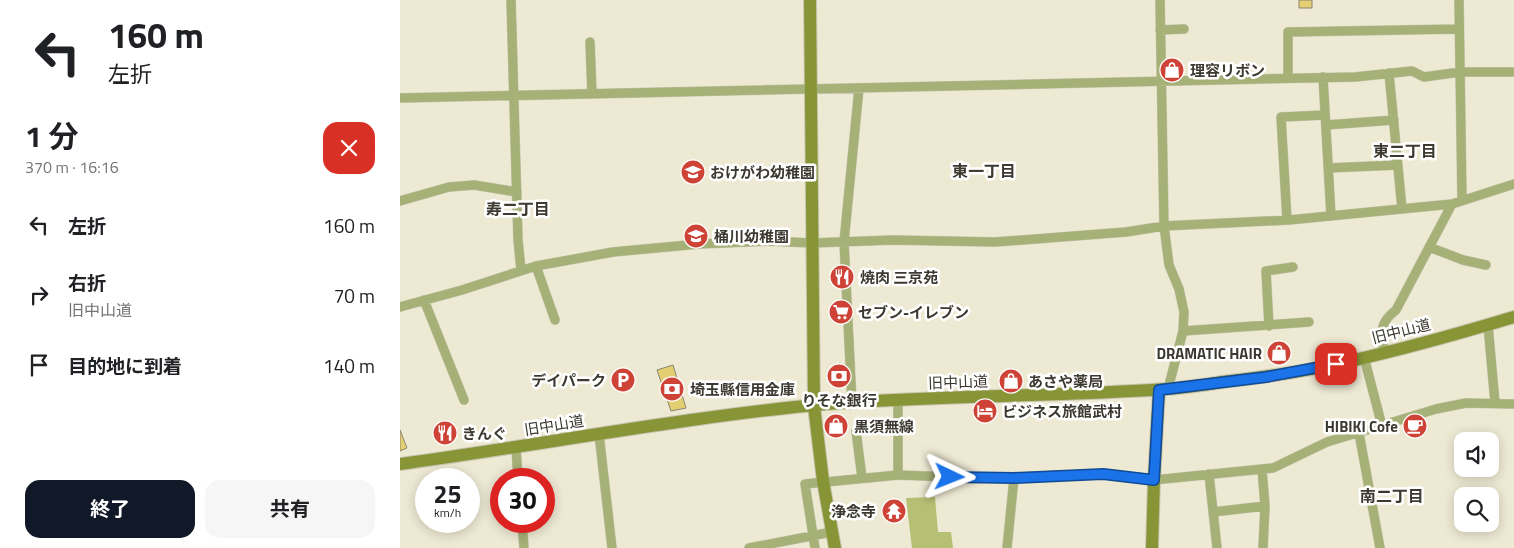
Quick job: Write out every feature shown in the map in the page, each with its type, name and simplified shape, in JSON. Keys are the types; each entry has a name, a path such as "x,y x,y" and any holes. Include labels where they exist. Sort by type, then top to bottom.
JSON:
{"main road":[{"path":"810,0 814,406 823,481 835,548"},
{"name":"旧中山道","path":"400,464 670,424 852,402 1164,389 1266,377 1321,368 1384,353 1514,317"},
{"path":"1152,548 1154,480 1164,389"}],"street":[{"path":"511,0 518,240 521,270"},
{"path":"1160,0 1164,226 1169,265 1179,289 1184,312 1183,331 1164,389"},
{"path":"1459,0 1462,200"},
{"path":"1288,78 1288,32 1459,28"},
{"path":"1160,30 1184,29"},
{"path":"590,42 592,94"},
{"path":"400,98 1288,78 1412,71 1424,77 1460,72 1514,72"},
{"path":"1390,73 1402,209"},
{"path":"1323,77 1331,216"},
{"path":"852,402 844,242 858,88"},
{"path":"1287,220 1281,117 1325,115"},
{"path":"1326,125 1394,120"},
{"path":"1328,168 1398,165"},
{"path":"400,307 462,290 536,266 613,252 699,244 768,241 812,243 893,240 995,242 1126,232 1164,226 1287,220 1452,204 1514,184"},
{"path":"400,200 449,187 474,185 517,192"},
{"path":"1384,353 1382,329 1384,320 1396,310 1452,204"},
{"path":"1429,247 1463,260 1486,265"},
{"path":"536,266 555,320"},
{"path":"1270,326 1266,271 1293,267"},
{"path":"424,300 464,400"},
{"path":"1183,331 1309,322"},
{"path":"1488,325 1495,403"},
{"path":"1364,357 1382,426"},
{"path":"898,399 898,475"},
{"path":"815,548 806,484 898,475 1014,478 1103,474 1154,480 1273,468 1327,442 1436,409 1466,403 1514,404"},
{"path":"856,431 862,478"},
{"path":"1359,433 1380,548"},
{"path":"599,434 612,548"},
{"path":"516,448 517,468"},
{"path":"1262,469 1265,506 1263,548"},
{"path":"1208,474 1218,548"},
{"path":"1007,548 1014,478"},
{"path":"1213,512 1265,506"},
{"path":"750,548 832,532"},
{"path":"523,533 524,548"}],"green space":[{"path":"935,497 938,532 951,532 953,548 912,548 906,498"}],"building":[{"path":"1299,0 1312,0 1312,8 1299,8"},
{"name":"埼玉縣信用金庫","path":"673,365 686,408 671,411 657,370"},
{"path":"400,430 407,448 400,451"}],"place":[{"name":"理容リボン","path":"1172,70"},
{"name":"おけがわ幼稚園","path":"693,172"},
{"name":"桶川幼稚園","path":"696,236"},
{"name":"焼肉 三京苑","path":"842,277"},
{"name":"セブン-イレブン","path":"841,312"},
{"name":"DRAMATIC HAIR","path":"1279,353"},
{"name":"りそな銀行","path":"839,376"},
{"name":"デイパーク","path":"623,380"},
{"name":"あさや薬局","path":"1011,381"},
{"name":"埼玉縣信用金庫","path":"672,389"},
{"name":"ビジネス旅館武村","path":"985,411"},
{"name":"黒須無線","path":"836,426"},
{"name":"HIBIKI Cofe","path":"1415,426"},
{"name":"きんぐ","path":"445,433"},
{"name":"浄念寺","path":"894,511"}],"district":[{"name":"東二丁目","path":"1405,151"},
{"name":"東一丁目","path":"984,171"},
{"name":"寿二丁目","path":"518,209"},
{"name":"南二丁目","path":"1392,496"}],"route":[{"path":"950,477 1014,478 1103,474 1154,480 1159,390 1266,377 1336,364"}]}
